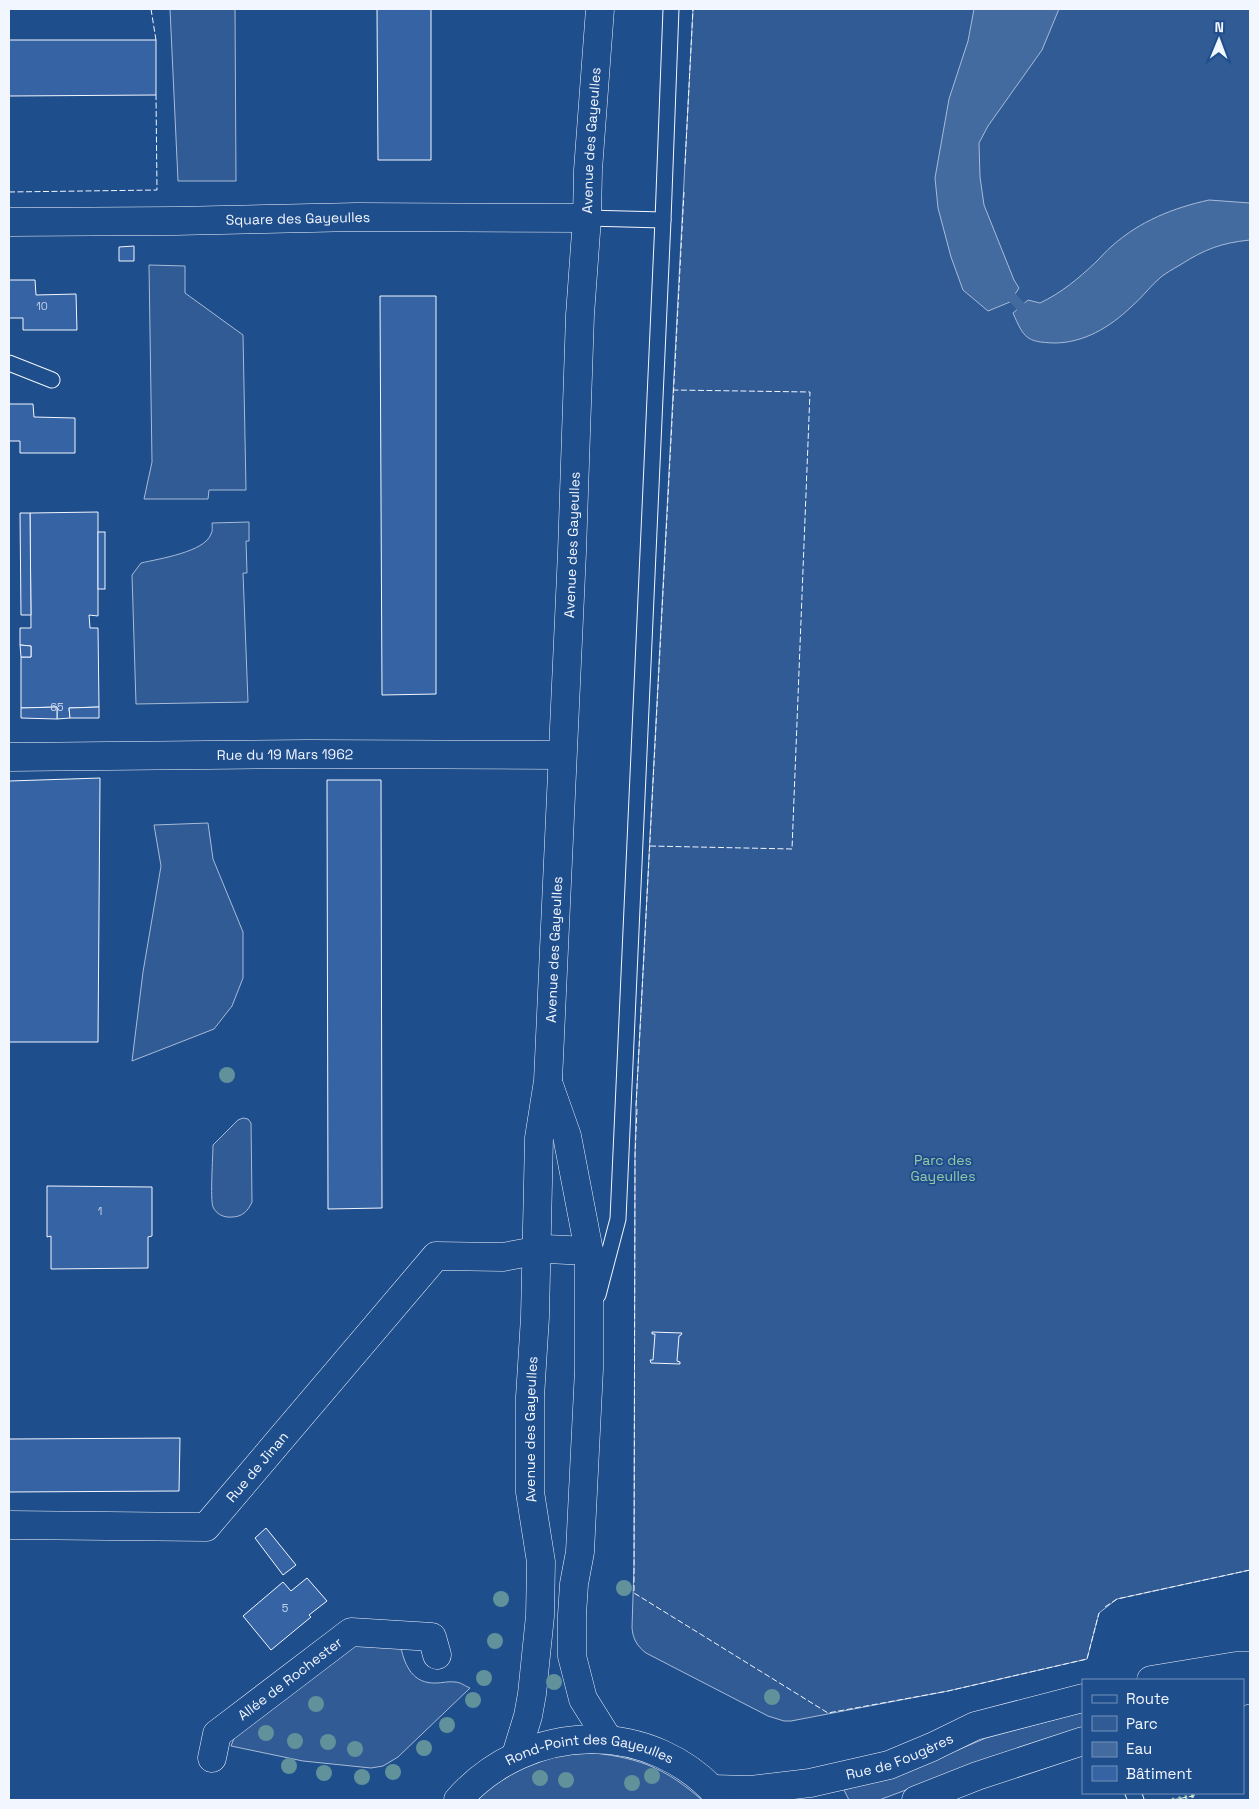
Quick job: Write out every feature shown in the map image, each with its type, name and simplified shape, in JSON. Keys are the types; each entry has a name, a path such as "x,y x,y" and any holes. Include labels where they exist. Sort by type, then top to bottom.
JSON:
{"street":[{"name":"Avenue des Gayeulles","path":"516,1755 528,1716 532,1694 540,1616 541,1562 530,1492 530,1397 535,1317 538,1138 548,1081 572,562 580,315 600,9"},
{"name":"Square des Gayeulles","path":"9,222 184,221 357,217 587,218"},
{"name":"Rue du 19 Mars 1962","path":"9,757 308,754 562,755"},
{"name":"Avenue des Gayeulles","path":"548,1081 567,1136 589,1251 590,1325 580,1552 574,1584 572,1656 582,1699 608,1739"},
{"path":"536,1251 546,1249 589,1251"},
{"name":"Rue de Jinan","path":"9,1525 206,1527 436,1256 503,1258 536,1251"},
{"name":"Allée de Rochester","path":"212,1758 217,1734 351,1632 432,1637 436,1655"},
{"path":"1157,1679 1236,1666 1250,1666"},
{"name":"Rue de Fougères","path":"717,1795 810,1783 889,1765 975,1726 1082,1698"},
{"name":"Rond-Point des Gayeulles","path":"458,1800 491,1769 516,1755 546,1744 576,1739 608,1739 646,1748 682,1764 717,1795"},
{"path":"916,1800 977,1776 1082,1741"}],"lane":[{"path":"590,1325 618,1219 671,9"},
{"path":"587,218 663,220"},
{"path":"9,363 52,380"}],"green space":[{"path":"170,9 235,9 236,181 178,181"},
{"name":"Parc des Gayeulles","path":"693,9 1250,9 1250,1570 1117,1599 1099,1613 1087,1659 948,1691 791,1721 768,1716 646,1653 636,1642 632,1628 634,1565 636,1106"},
{"path":"149,265 185,266 185,293 243,335 246,490 209,490 208,499 144,499 152,462"},
{"path":"249,522 249,541 246,541 247,573 243,573 248,702 136,704 132,575 141,563 180,554 200,546 211,534 212,523"},
{"path":"208,823 213,859 243,932 243,978 232,1006 214,1029 132,1061 143,972 161,866 154,825"},
{"path":"248,1119 251,1123 252,1202 247,1211 242,1215 226,1217 216,1212 212,1203 213,1145 238,1120"},
{"path":"354,1644 401,1648 411,1673 421,1680 428,1683 457,1682 470,1688 398,1757 383,1766 371,1768 303,1761 231,1746 235,1736"},
{"path":"1082,1712 1082,1728 1008,1752 879,1800 849,1800 844,1790 920,1766 986,1738"},
{"path":"595,1753 612,1755 653,1767 677,1780 702,1800 478,1800 507,1777 541,1761 564,1755"}],"water":[{"path":"974,9 1059,9 1042,50 988,126 979,143 980,177 984,205 1019,288 1010,302 988,311 963,290 951,257 938,208 935,178 949,99 968,41"},
{"path":"1209,200 1250,203 1250,240 1222,245 1189,259 1161,277 1114,321 1086,337 1054,343 1032,340 1023,333 1013,313 1028,300 1040,303 1062,290 1134,229 1170,211"}],"building":[{"path":"377,9 431,9 431,160 378,160"},
{"path":"9,40 156,40 156,95 9,96"},
{"path":"134,246 134,261 119,261 119,247"},
{"path":"9,280 35,280 36,295 76,294 77,330 23,330 23,318 9,318"},
{"path":"380,296 436,296 436,694 382,695"},
{"path":"9,404 33,404 34,417 75,418 75,453 20,453 20,441 9,441"},
{"path":"98,512 98,616 89,615 90,628 98,628 99,707 69,708 70,718 57,719 57,707 21,708 21,657 31,657 31,646 20,645 20,628 31,628 30,513"},
{"path":"20,513 30,513 31,615 21,615"},
{"path":"98,532 105,532 105,589 98,589"},
{"path":"20,645 31,646 31,657 21,657"},
{"path":"57,707 57,719 21,718 21,708"},
{"path":"99,707 99,718 70,718 69,708"},
{"path":"100,778 98,1042 9,1042 9,781"},
{"path":"327,780 381,780 382,1208 328,1209"},
{"path":"47,1186 152,1187 152,1236 148,1237 148,1268 51,1269 51,1236 47,1237"},
{"path":"652,1332 682,1333 679,1336 677,1361 680,1364 651,1363 650,1360 653,1360 655,1334 652,1334"},
{"path":"180,1438 179,1491 9,1492 9,1439"},
{"path":"266,1528 296,1565 283,1575 255,1538"},
{"path":"307,1578 327,1601 309,1615 311,1617 271,1650 243,1616 283,1582 291,1591"}],"waterway":[{"path":"1004,289 1030,316"}],"hedge":[{"path":"1172,1800 1193,1796 1194,1800"}],"fence":[{"path":"151,9 156,40"},
{"path":"685,164 693,9"},
{"path":"9,192 157,190 156,95"},
{"path":"636,1106 684,192"},
{"path":"650,846 792,849 810,392 673,390"},
{"path":"637,1109 635,1155 634,1593 828,1713 948,1691 1087,1659 1099,1613"},
{"path":"1105,1607 1117,1599 1250,1570"},
{"path":"1172,1800 1193,1796 1194,1800"}]}
